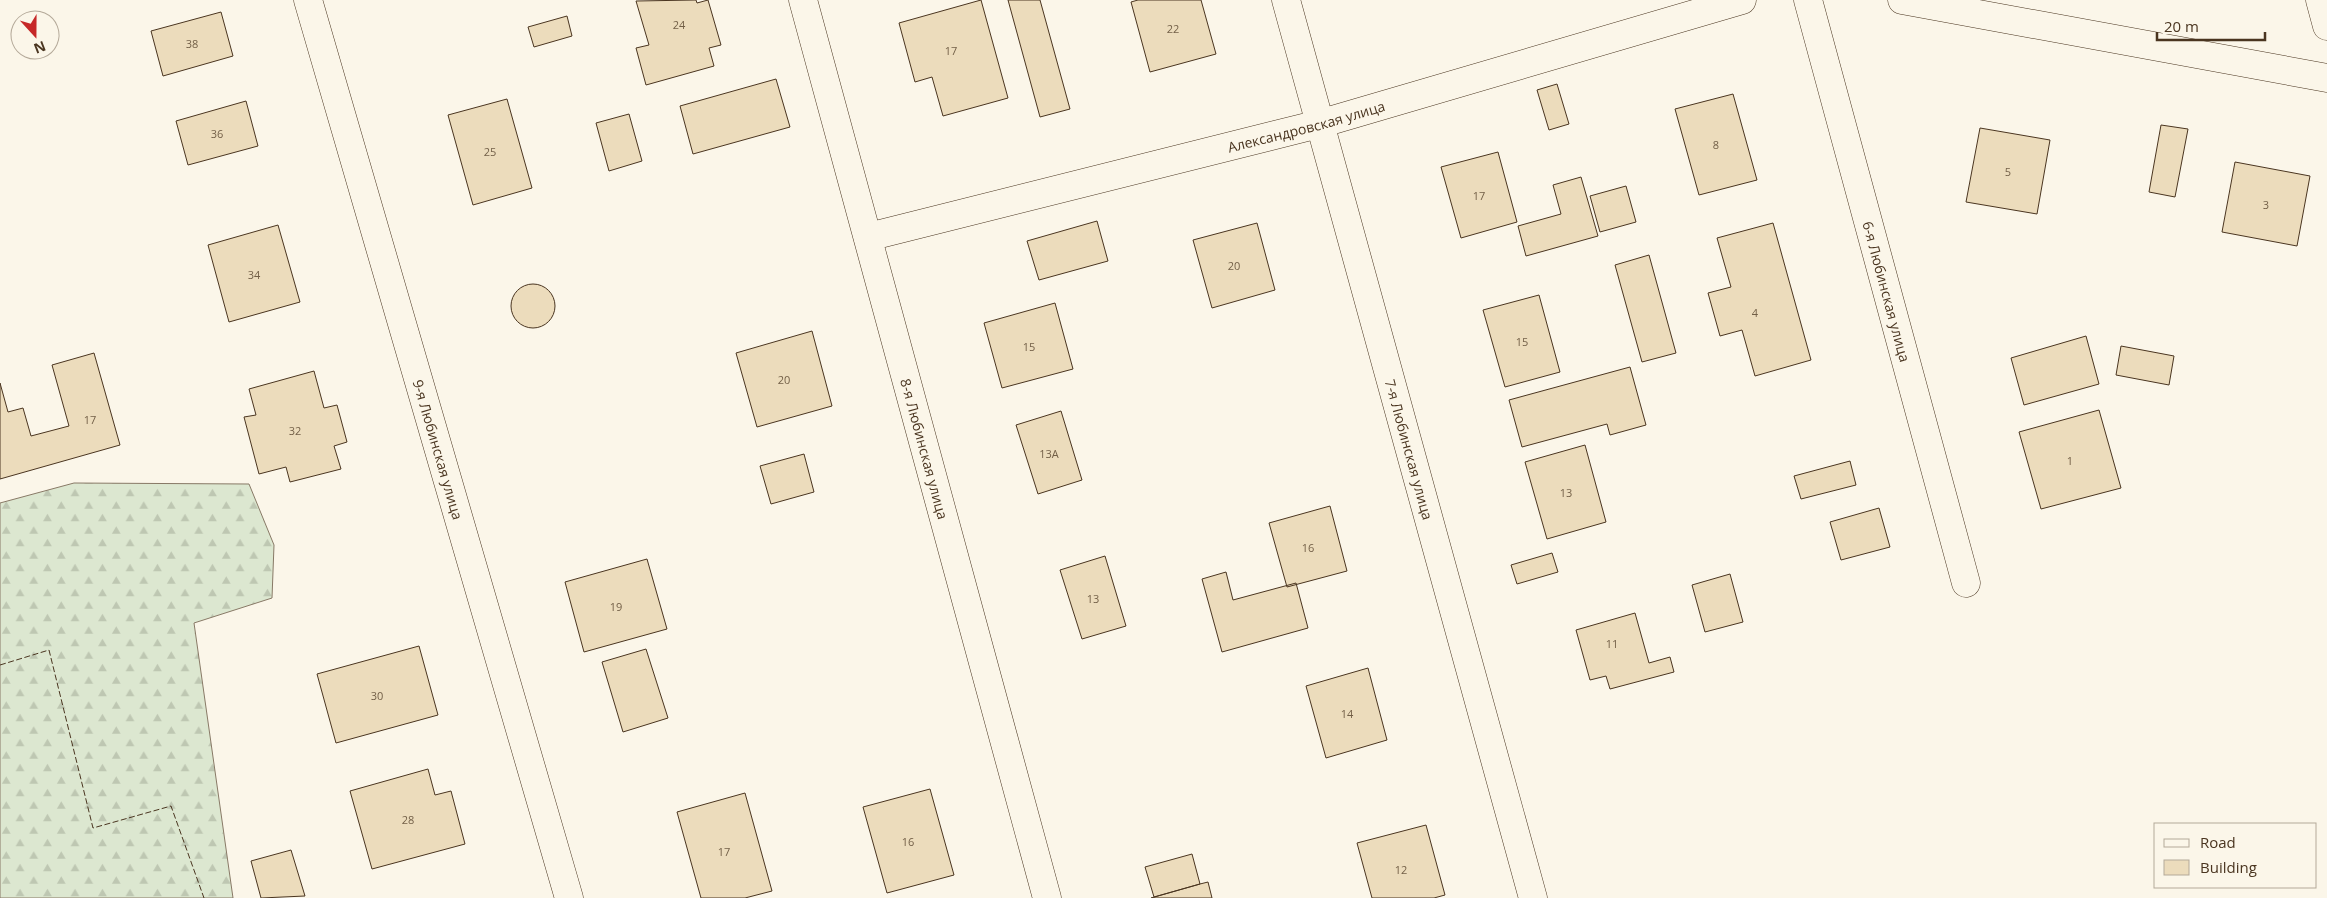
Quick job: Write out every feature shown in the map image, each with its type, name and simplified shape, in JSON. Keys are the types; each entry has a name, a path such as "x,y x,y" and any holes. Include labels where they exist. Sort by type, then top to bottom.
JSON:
{"street":[{"name":"9-я Любинская улица","path":"308,0 569,898"},
{"name":"8-я Любинская улица","path":"803,0 1047,898"},
{"name":"7-я Любинская улица","path":"1286,0 1533,898"},
{"name":"Александровская улица","path":"868,237 1320,124 1742,0"},
{"name":"6-я Любинская улица","path":"1808,0 1966,583"},
{"path":"1902,0 2327,78"},
{"path":"2320,0 2327,26"}],"green space":[{"path":"74,483 249,484 274,545 272,598 194,623 233,898 0,898 0,503"}],"building":[{"path":"696,0 697,3 708,0 721,45 709,48 714,66 646,85 636,48 649,45 636,1"},
{"path":"981,0 1008,98 943,116 932,77 915,82 899,23"},
{"path":"1008,0 1040,0 1070,109 1040,117"},
{"path":"1138,0 1201,0 1216,54 1150,72 1131,2"},
{"path":"221,12 233,56 163,76 151,31"},
{"path":"567,16 572,36 534,47 528,27"},
{"path":"776,79 790,127 693,154 680,106"},
{"path":"1557,84 1569,124 1549,130 1537,90"},
{"path":"1733,94 1757,180 1699,195 1675,109"},
{"path":"507,99 532,188 473,205 448,115"},
{"path":"246,101 258,146 188,165 176,121"},
{"path":"629,114 642,161 609,171 596,123"},
{"path":"2161,125 2188,129 2175,197 2149,192"},
{"path":"1980,128 2050,140 2037,214 1966,202"},
{"path":"1498,152 1517,222 1461,238 1441,167"},
{"path":"2235,162 2310,176 2297,246 2222,232"},
{"path":"1581,177 1598,236 1526,256 1518,226 1561,214 1553,185"},
{"path":"1626,186 1636,222 1600,232 1590,196"},
{"path":"1097,221 1108,261 1039,280 1027,241"},
{"path":"1257,223 1275,290 1212,308 1193,240"},
{"path":"1773,223 1811,360 1755,376 1742,330 1720,336 1708,293 1731,287 1717,238"},
{"path":"278,225 300,302 229,322 208,245"},
{"path":"1649,255 1676,353 1642,362 1615,265"},
{"path":"537,284 549,290 554,297 554,315 549,322 542,327 529,328 521,325 514,318 511,302 514,294 521,287"},
{"path":"1539,295 1560,372 1505,387 1483,310"},
{"path":"1055,303 1073,369 1002,388 984,323"},
{"path":"812,331 832,406 757,427 736,353"},
{"path":"2086,336 2099,384 2024,405 2011,358"},
{"path":"2121,346 2174,356 2169,385 2116,375"},
{"path":"94,353 120,445 0,479 0,383 8,412 23,408 31,436 69,426 52,365"},
{"path":"1630,367 1646,425 1610,435 1607,424 1522,447 1509,400"},
{"path":"314,371 324,408 337,405 347,442 334,446 341,469 290,482 286,467 259,474 244,417 256,415 249,389"},
{"path":"2099,410 2121,488 2041,509 2019,432"},
{"path":"1061,411 1082,480 1038,494 1016,425"},
{"path":"1585,445 1606,522 1547,539 1525,462"},
{"path":"804,454 814,492 771,504 760,466"},
{"path":"1850,461 1856,485 1801,499 1794,476"},
{"path":"1330,506 1347,571 1287,587 1269,523"},
{"path":"1879,508 1890,547 1841,560 1830,522"},
{"path":"1552,553 1558,572 1517,584 1511,565"},
{"path":"1105,556 1126,626 1082,639 1060,570"},
{"path":"647,559 667,629 584,652 565,582"},
{"path":"1226,572 1233,600 1296,583 1308,628 1222,652 1202,579"},
{"path":"1730,574 1743,622 1705,632 1692,585"},
{"path":"1635,613 1649,663 1670,657 1674,672 1610,689 1606,676 1590,680 1576,630"},
{"path":"419,646 438,715 336,743 317,674"},
{"path":"646,649 668,718 623,732 602,662"},
{"path":"1368,668 1387,740 1326,758 1306,686"},
{"path":"428,769 435,795 451,791 465,844 372,869 350,791"},
{"path":"930,789 954,875 887,893 863,807"},
{"path":"745,793 772,891 745,898 701,898 677,812"},
{"path":"1426,825 1445,895 1434,898 1372,898 1357,843"},
{"path":"291,850 305,896 261,898 251,861"},
{"path":"1192,854 1200,884 1154,897 1145,867"},
{"path":"1208,882 1212,898 1151,898 1200,884"}],"fence":[{"path":"0,665 49,650 93,828 171,806 204,898"}]}
